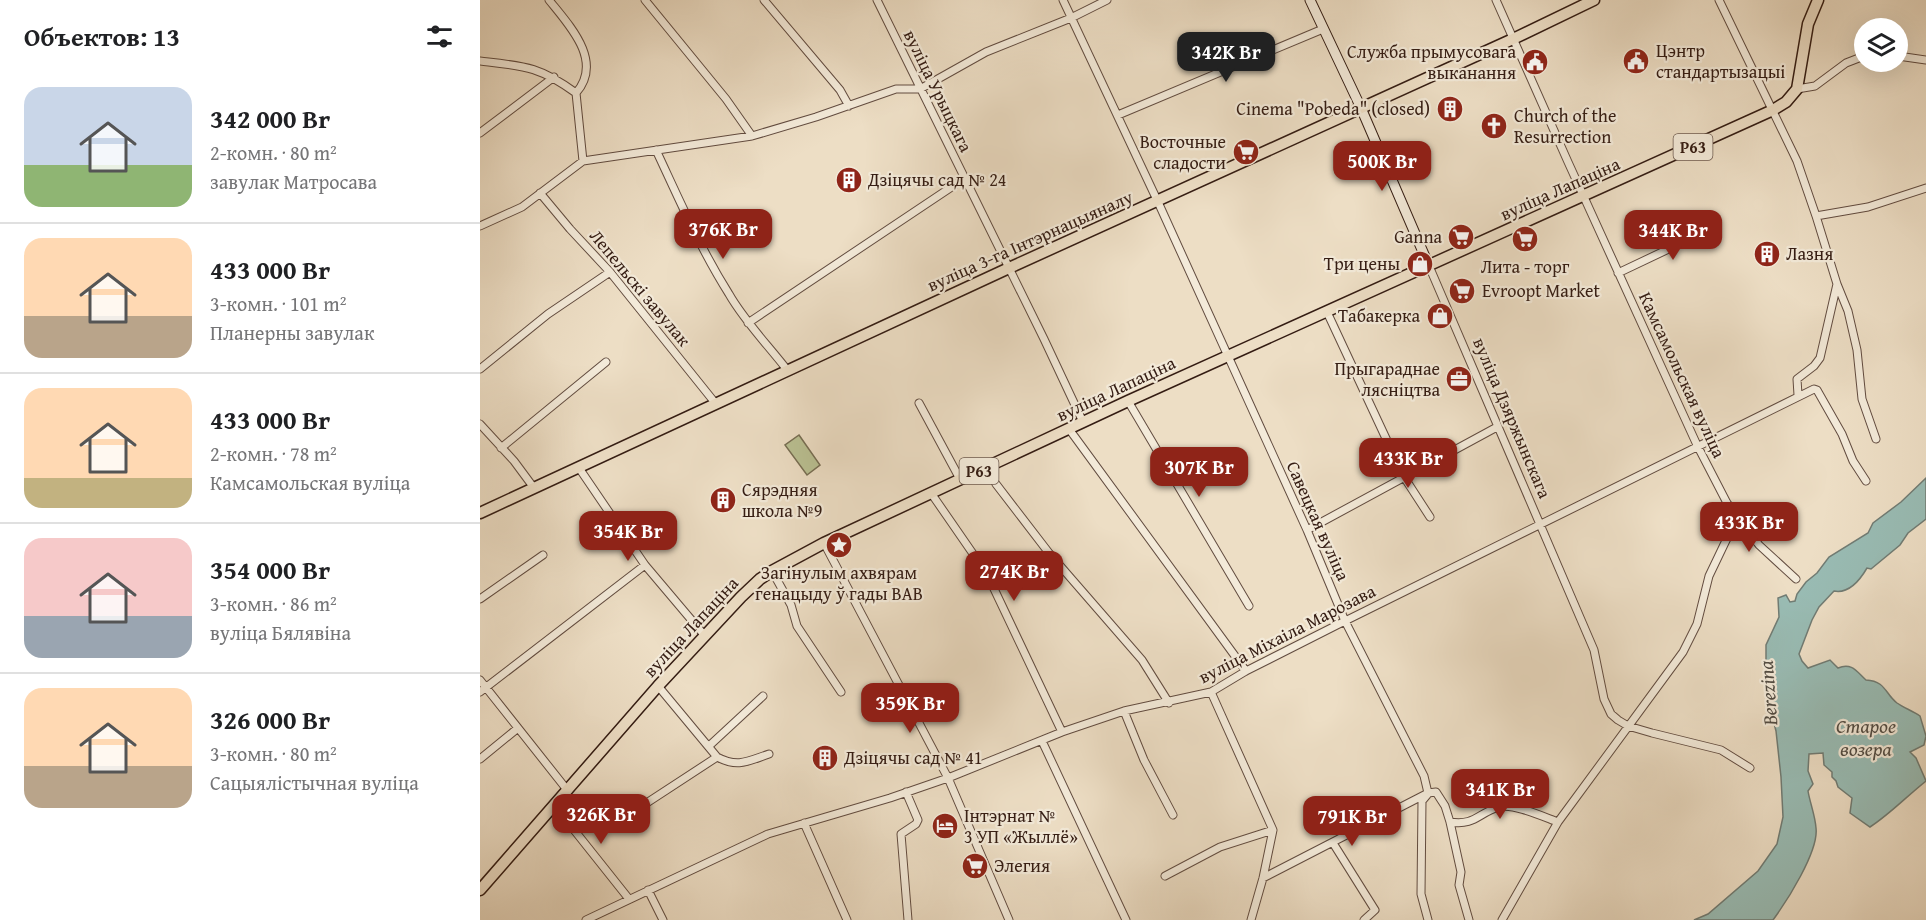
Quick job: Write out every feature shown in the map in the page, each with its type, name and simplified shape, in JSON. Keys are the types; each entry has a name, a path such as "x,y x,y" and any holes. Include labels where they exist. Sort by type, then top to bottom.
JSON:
{"main road":[{"name":"вуліца 3-га Інтэрнацыяналу","path":"480,513 1594,0"},
{"path":"1797,89 1808,24 1818,0"},
{"name":"вуліца Лапаціна","path":"480,890 658,686 751,587 772,571 824,543 1128,401 1773,110 1786,102 1797,89"}],"street":[{"path":"549,0 578,35 584,54 586,70 584,84 576,93"},
{"path":"645,0 726,99 752,136"},
{"path":"764,0 840,90 849,105"},
{"name":"вуліца Урыцкага","path":"877,0 1010,268 1083,422"},
{"name":"Савецкая вуліца","path":"1063,0 1158,201 1346,621 1424,776 1428,793 1436,792 1445,806 1461,872 1459,885 1469,920"},
{"path":"480,226 522,207 584,161 752,136 896,89 920,89 986,52 1071,18 1107,0"},
{"name":"вуліца Дзяржынскага","path":"1310,0 1361,108 1594,650 1604,699 1611,714 1628,726 1652,734 1721,750 1750,768"},
{"name":"Камсамольская вуліца","path":"1496,0 1583,197 1697,445 1727,503 1759,545 1796,579"},
{"path":"1719,0 1797,161 1848,311 1857,350 1862,399 1876,439"},
{"path":"1118,115 1323,28"},
{"path":"1908,57 1926,60"},
{"name":"вуліца Лапаціна","path":"1797,89 1815,86 1846,63 1854,60"},
{"path":"480,61 537,69 554,77 576,93 584,161"},
{"path":"480,133 554,77"},
{"path":"656,150 699,242 729,295 748,323 788,371"},
{"path":"748,323 965,178"},
{"path":"1816,216 1868,207 1926,188"},
{"name":"Лепельскі завулак","path":"540,193 570,230 610,272 716,404"},
{"path":"1618,273 1717,226"},
{"path":"480,369 548,314 610,272"},
{"path":"1837,284 1820,358 1814,366 1797,379 1798,395 1817,390 1842,434 1852,461 1866,481"},
{"path":"1327,312 1404,477 1430,517"},
{"path":"501,448 606,362"},
{"name":"вуліца Міхаіла Марозава","path":"586,920 768,834 948,778 1062,732 1124,711 1211,692 1246,671 1798,395"},
{"path":"1128,401 1249,606"},
{"path":"920,403 960,479"},
{"path":"481,427 514,461 534,488"},
{"path":"1307,530 1497,427"},
{"path":"1069,429 1246,671"},
{"path":"987,467 996,484 1049,552 1142,660 1169,702"},
{"path":"579,468 645,565 705,636"},
{"path":"931,493 987,574 1062,732"},
{"path":"1502,920 1558,822 1683,652 1692,636 1709,576 1731,530 1727,503"},
{"path":"824,543 948,778 1009,920"},
{"path":"480,599 543,555"},
{"path":"483,689 645,565"},
{"path":"772,571 791,605 797,626 841,692"},
{"path":"480,680 483,689 518,728 568,791"},
{"path":"658,686 717,757 729,763 739,764 769,754"},
{"path":"1211,692 1273,830 1251,920"},
{"path":"709,746 763,696"},
{"path":"1124,711 1144,760 1173,815"},
{"path":"480,759 518,728"},
{"path":"1042,741 1126,920"},
{"path":"639,808 717,757"},
{"path":"906,792 918,820 916,824 901,834 908,920"},
{"path":"1263,878 1428,793"},
{"path":"1428,793 1422,801 1421,894 1428,920"},
{"path":"555,806 629,899"},
{"path":"1450,822 1463,824 1500,806 1525,810 1558,822"},
{"path":"804,823 847,920"},
{"path":"1165,876 1220,847 1273,830"},
{"path":"1333,843 1375,910 1364,920"},
{"path":"648,890 663,920"}],"green space":[{"path":"799,435 820,465 807,475 785,445"}],"water":[{"name":"Старое возера","path":"1926,478 1926,519 1908,533 1900,545 1871,569 1867,568 1854,585 1844,590 1834,591 1819,607 1799,654 1808,668 1830,660 1838,668 1851,667 1866,680 1881,685 1897,703 1920,716 1926,736 1924,745 1910,752 1916,758 1926,781 1870,827 1850,813 1852,798 1838,787 1832,777 1832,772 1824,765 1823,753 1809,754 1808,771 1813,784 1808,791 1816,838 1801,876 1779,912 1773,920 1694,920 1708,914 1758,871 1777,844 1783,817 1781,777 1776,731 1769,704 1766,645 1779,617 1778,598 1786,595 1790,602 1795,601 1806,582 1817,573 1829,557 1868,533 1873,523 1901,502"}],"place":[{"name":"Цэнтр стандартызацыі","path":"1636,61"},
{"name":"Служба прымусовага выканання","path":"1535,62"},
{"name":"Cinema \"Pobeda\" (closed)","path":"1450,109"},
{"name":"Church of the Resurrection","path":"1494,126"},
{"name":"Восточные сладости","path":"1246,152"},
{"name":"Дзіцячы сад № 24","path":"849,180"},
{"name":"Ganna","path":"1461,237"},
{"name":"Лита - торг","path":"1525,239"},
{"name":"Лазня","path":"1767,254"},
{"name":"Три цены","path":"1420,264"},
{"name":"Evroopt Market","path":"1462,291"},
{"name":"Табакерка","path":"1440,316"},
{"name":"Прыгараднае лясніцтва","path":"1459,379"},
{"name":"Сярэдняя школа №9","path":"723,500"},
{"name":"Загінулым ахвярам генацыду ў гады ВАВ","path":"839,545"},
{"name":"Дзіцячы сад № 41","path":"825,758"},
{"name":"Інтэрнат № 3 УП «Жыллё»","path":"945,826"},
{"name":"Элегия","path":"975,866"}],"water label":[{"name":"Berezina","path":"1768,693"}]}
